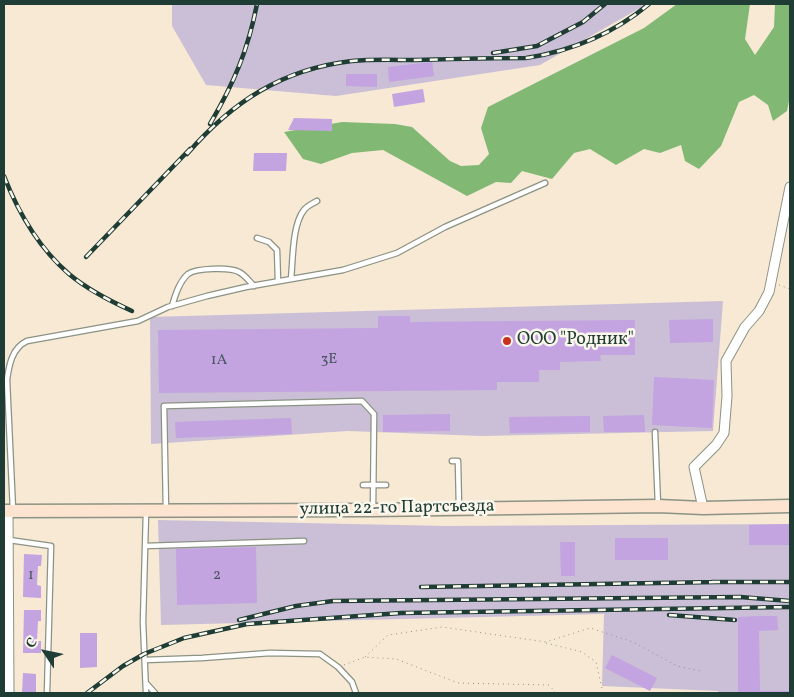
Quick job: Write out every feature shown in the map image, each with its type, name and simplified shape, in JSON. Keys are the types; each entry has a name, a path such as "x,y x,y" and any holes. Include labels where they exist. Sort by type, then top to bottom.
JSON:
{"street":[{"path":"703,508 694,468 716,445 724,433 726,361 745,327 758,311 769,292 790,187"},
{"name":"улица 22-го Партсъезда","path":"8,511 790,506"},
{"path":"8,511 9,693"}],"lane":[{"path":"8,511 7,380 9,364 17,349 27,341 138,321 172,306 208,296 343,270 397,253 445,227 545,183"},
{"path":"291,279 298,220 306,208 317,201"},
{"path":"258,238 274,245 277,250 278,281"},
{"path":"172,306 182,282 188,275 197,270 233,270 239,272 254,286"},
{"path":"166,511 164,406 362,401 374,414 373,510"},
{"path":"655,432 658,506"},
{"path":"452,461 458,461 459,509"},
{"path":"452,481 459,481"},
{"path":"363,485 386,485"},
{"path":"146,511 143,622 146,693"},
{"path":"9,540 51,546 47,693"},
{"path":"145,546 304,542"},
{"path":"144,660 270,653 320,654 338,666 352,682 356,693"},
{"path":"145,683 155,693"}],"path":[{"path":"772,281 790,289"},
{"path":"365,657 388,635 442,627 546,642 582,652 596,662 603,693"},
{"path":"546,642 590,628 633,642 677,666 701,671"},
{"path":"338,666 365,657 396,658 458,683 548,685 556,693"}],"shaded area":[{"path":"172,4 647,4 540,65 336,96 206,85 172,26"},
{"path":"723,301 713,431 482,436 348,431 151,444 150,317"},
{"path":"158,520 446,526 790,524 790,693 718,693 718,691 602,686 604,614 161,625"}],"green space":[{"path":"677,4 750,4 745,39 755,55 774,27 775,4 790,4 790,96 787,111 773,121 768,105 754,95 739,102 721,146 699,169 685,161 681,145 660,153 644,149 616,165 590,149 574,153 552,179 522,171 511,183 496,182 467,196 383,150 352,153 321,164 303,159 284,132 342,122 395,124 412,127 450,161 461,166 479,165 489,154 481,128 488,107 644,28"}],"building":[{"path":"432,62 434,76 389,82 388,67"},
{"path":"346,74 377,74 377,87 346,86"},
{"path":"423,89 425,102 394,107 392,94"},
{"path":"294,118 332,119 332,131 288,130"},
{"path":"254,153 287,153 286,171 253,171"},
{"path":"378,316 410,316 410,322 635,320 635,355 600,355 601,361 560,362 560,370 539,370 539,382 497,382 497,390 159,393 158,330 378,328"},
{"path":"713,319 713,342 670,343 669,320"},
{"path":"654,377 714,380 712,428 652,425"},
{"path":"450,414 450,431 383,432 383,415"},
{"path":"644,415 645,432 604,432 603,416"},
{"path":"590,416 590,432 510,433 509,417"},
{"path":"291,418 292,434 176,438 175,422"},
{"path":"790,524 790,545 749,545 749,525"},
{"path":"615,538 668,538 668,560 615,560"},
{"path":"560,542 575,542 575,576 561,576"},
{"path":"256,547 257,603 177,605 176,549"},
{"path":"24,554 42,555 41,566 38,566 37,585 41,586 41,598 23,597"},
{"path":"24,610 41,610 41,621 38,621 37,641 41,641 41,653 23,653"},
{"path":"777,616 778,630 759,631 760,691 790,691 790,693 738,693 738,617"},
{"path":"80,633 97,633 97,667 80,668"},
{"path":"612,655 657,678 650,691 605,668"},
{"path":"23,673 36,674 36,693 22,693"}],"railway":[{"path":"210,124 245,51 257,4"},
{"path":"493,53 537,46 583,22 605,4"},
{"path":"187,154 204,135 241,104 281,80 303,72 327,65 360,60 526,58 543,55 591,40 621,24 649,4"},
{"path":"86,257 190,149"},
{"path":"4,176 23,216 39,241 58,264 91,290 132,311"},
{"path":"712,582 790,582"},
{"path":"421,587 717,582"},
{"path":"239,620 296,606 333,601 740,597 790,601"},
{"path":"87,693 123,666 144,654 184,638 247,624 401,613 790,607"},
{"path":"669,615 735,620"}],"place":[{"name":"ООО \"Родник\"","path":"507,341"}]}
